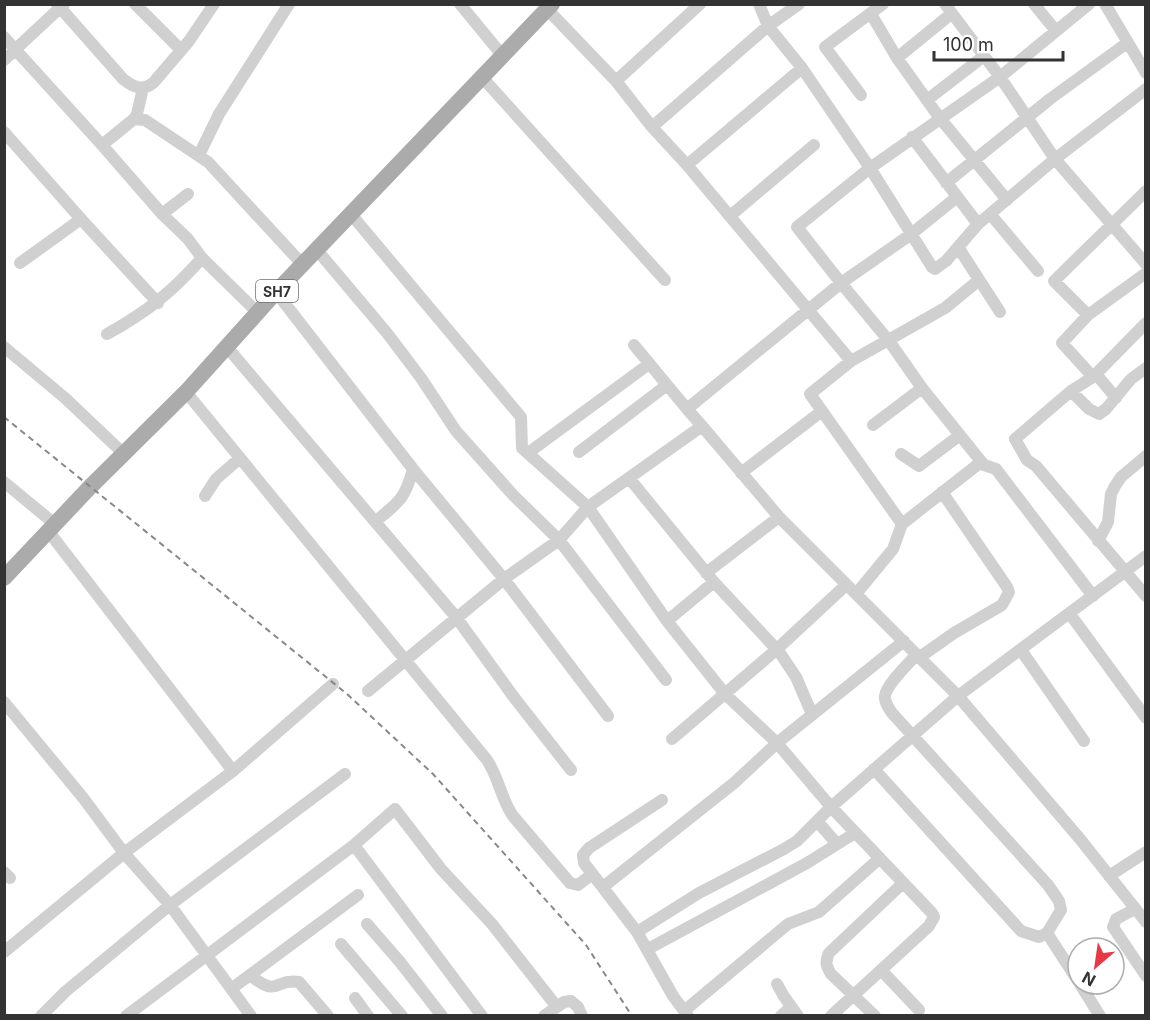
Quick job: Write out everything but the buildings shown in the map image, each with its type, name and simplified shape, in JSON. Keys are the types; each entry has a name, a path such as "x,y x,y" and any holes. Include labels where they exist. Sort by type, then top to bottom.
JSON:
{"main road":[{"name":"SH7","path":"4,578 53,529 90,487 186,392 226,345 350,213 550,7"}],"street":[{"path":"4,60 61,6 123,80 136,87 149,87 181,50 214,4"},
{"path":"199,155 219,114 289,4"},
{"path":"460,4 502,55"},
{"path":"616,81 700,4"},
{"path":"759,4 768,26 802,68 870,168 910,235 935,269 978,224 1055,159 1146,89"},
{"path":"652,127 768,26 799,4"},
{"path":"861,95 825,47 883,4"},
{"path":"1034,4 1056,31"},
{"path":"1089,4 1000,77 939,117 797,226 841,284 889,341 922,388 981,462 986,467 996,469 1093,596"},
{"path":"1105,4 1146,73"},
{"path":"140,6 181,50"},
{"path":"550,7 616,81 652,127 687,165 851,361"},
{"path":"897,58 948,9 1000,77 1055,159 1146,264"},
{"path":"871,14 897,58 939,117 1007,200"},
{"path":"4,37 162,214 188,239 202,258 257,312"},
{"path":"946,183 1050,99 1127,44"},
{"path":"927,100 984,56"},
{"path":"687,165 802,68"},
{"path":"481,76 665,280"},
{"path":"102,145 134,119 143,88"},
{"path":"134,119 145,120 208,162 303,265"},
{"path":"4,132 158,303"},
{"path":"912,137 978,224"},
{"path":"730,216 814,145"},
{"path":"1088,315 1054,281 1146,191"},
{"path":"162,214 188,194"},
{"path":"687,409 808,309 910,235 957,197"},
{"path":"350,213 521,417 522,448 588,507 667,621 725,694 777,743 831,807 934,917 929,926 831,1016"},
{"path":"991,215 1038,271"},
{"path":"20,263 81,219"},
{"path":"958,247 1000,312"},
{"path":"317,250 422,378 456,431 513,495 559,540 666,680"},
{"path":"107,334 158,303 202,258"},
{"path":"1116,398 1062,343 1088,315 1146,273"},
{"path":"902,524 810,394 851,361 945,308 979,280"},
{"path":"276,292 413,469 504,579 608,716"},
{"path":"1146,323 1095,375 1071,391 1015,439 1027,460 1036,466 1146,596"},
{"path":"226,345 456,617 513,696 571,770"},
{"path":"634,345 779,518 957,696 1146,922"},
{"path":"4,347 65,398 124,454"},
{"path":"528,453 649,364"},
{"path":"1071,391 1089,410 1099,414 1131,379 1146,368"},
{"path":"579,452 667,385"},
{"path":"873,425 922,388"},
{"path":"186,392 487,760 499,781 508,808 570,884 578,885 591,875"},
{"path":"741,473 822,411"},
{"path":"368,691 504,579 559,540 588,507 702,426"},
{"path":"901,454 920,466 960,435"},
{"path":"1098,541 1108,522 1111,494 1115,486 1121,477 1146,456"},
{"path":"205,496 216,479 240,458"},
{"path":"856,594 893,549 902,524 981,462"},
{"path":"376,521 400,502 408,487 413,469"},
{"path":"629,478 710,577 776,650 796,677 812,714"},
{"path":"4,482 53,529 233,771"},
{"path":"874,769 1021,931 1039,937 1047,933 1061,910 1059,900 892,713 884,697 888,689 918,656 1002,604 1009,592 942,492"},
{"path":"667,621 710,577 779,518"},
{"path":"637,932 699,893 797,841 831,807 957,696 1146,556"},
{"path":"672,739 776,650 846,585"},
{"path":"1070,614 1146,718"},
{"path":"603,887 734,783 777,743 904,641"},
{"path":"1021,650 1084,741"},
{"path":"4,952 124,853 233,771 333,684"},
{"path":"4,702 124,853 170,905 251,1016"},
{"path":"41,1016 65,992 170,905 345,774"},
{"path":"662,800 586,851 583,859 591,875 603,887 637,932 673,996 686,1013 788,924 819,912 880,858"},
{"path":"126,1016 354,845 395,809 441,868 492,924 556,1007"},
{"path":"817,821 837,844"},
{"path":"648,949 704,917 754,893 855,832"},
{"path":"354,845 482,1016"},
{"path":"1109,876 1146,852"},
{"path":"875,1016 831,974 826,967 826,959 829,953 903,883"},
{"path":"231,989 358,895"},
{"path":"1135,909 1116,919 1113,927 1146,976"},
{"path":"367,924 442,1016"},
{"path":"1047,933 1066,962"},
{"path":"341,944 402,1016"},
{"path":"881,970 919,1010"},
{"path":"250,975 262,985 270,988 292,981 299,982 328,1016"},
{"path":"777,984 795,1011 781,1016"},
{"path":"1088,996 1100,1016"},
{"path":"355,998 368,1016"},
{"path":"544,1016 556,1007 571,1001 578,1007 582,1016"}],"railway":[{"path":"4,417 347,694 433,774 586,945 632,1016"}]}
